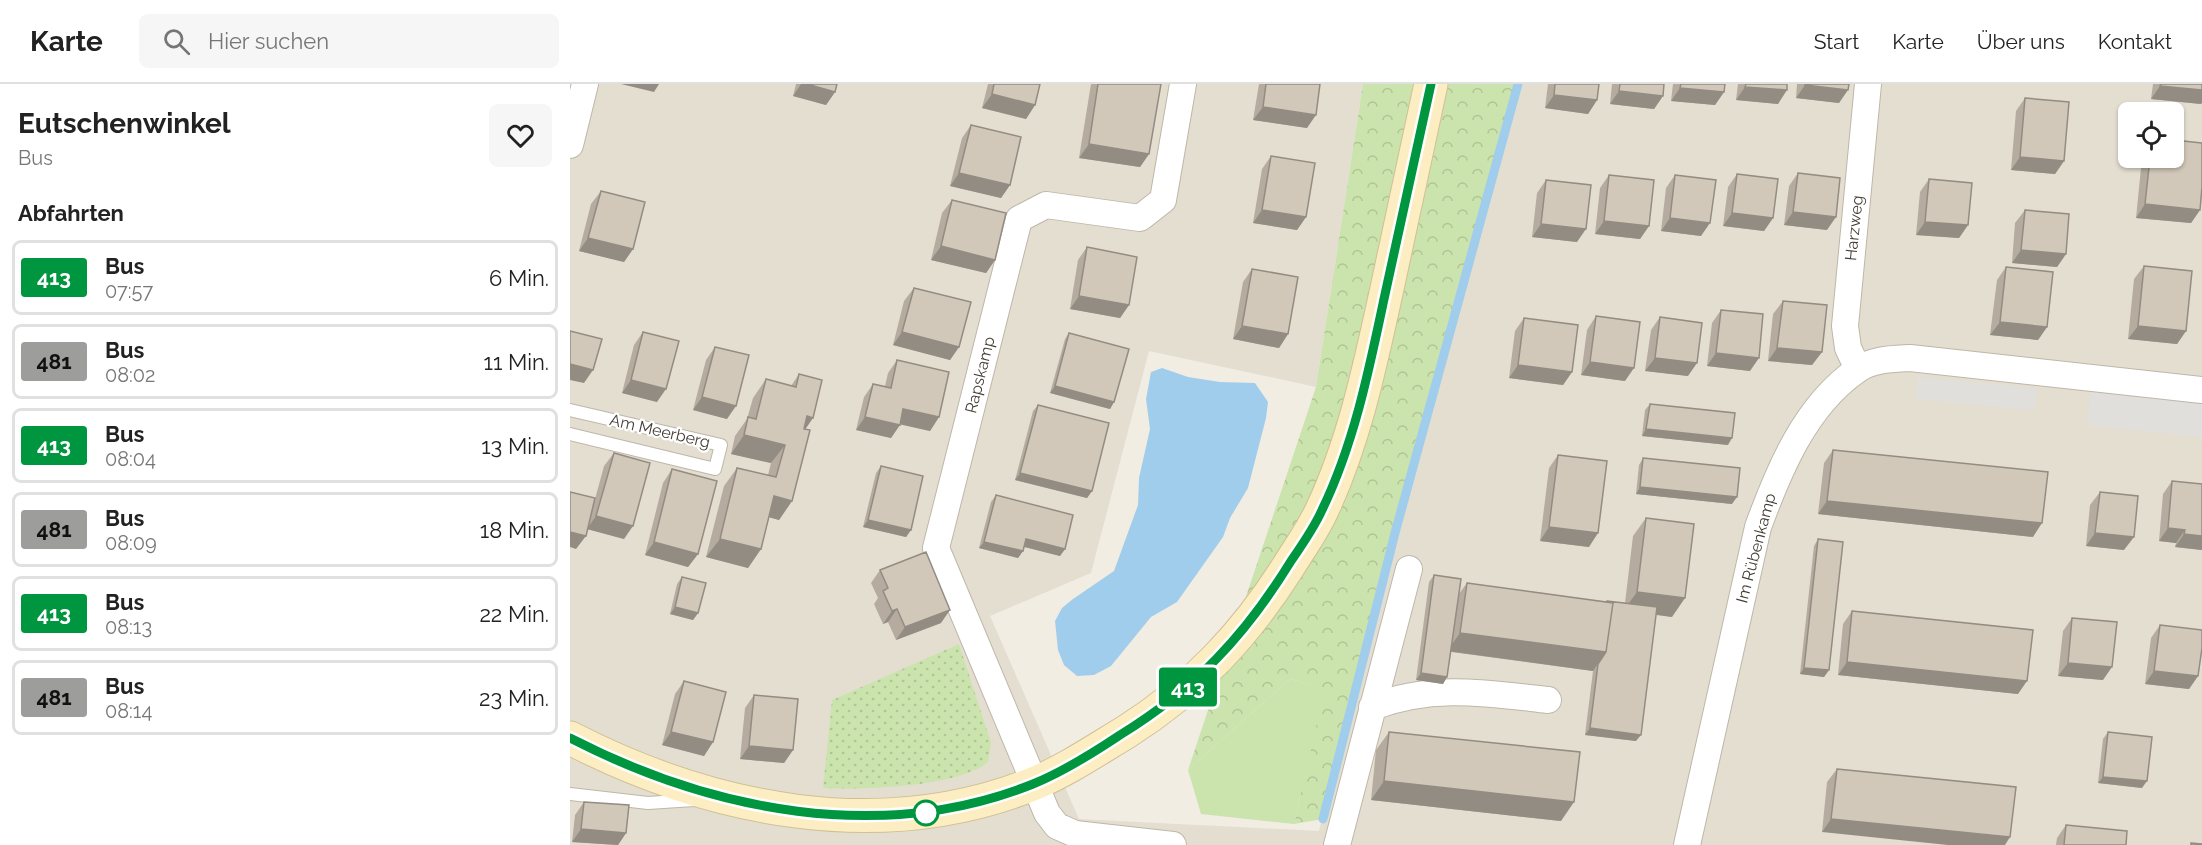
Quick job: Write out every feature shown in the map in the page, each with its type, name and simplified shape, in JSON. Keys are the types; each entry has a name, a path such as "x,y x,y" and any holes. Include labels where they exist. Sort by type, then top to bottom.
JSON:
{"street":[{"path":"570,145 585,84"},
{"name":"Rapskamp","path":"1173,845 1075,834 1058,826 1047,813 936,548 1019,219 1046,205 1140,218 1156,206 1163,200 1183,84"},
{"path":"573,742 661,779 722,798 842,815 895,816 929,813 977,802 1035,784 1099,749 1150,717 1227,651 1260,610 1322,510 1367,380 1431,84"},
{"name":"Harzweg","path":"1858,369 1848,348 1845,326 1868,84"},
{"name":"Im Rübenkamp","path":"1687,845 1758,527 1773,485 1794,444 1826,398 1858,369 1883,360 1910,358 2202,390"},
{"path":"1337,845 1409,570"},
{"path":"1372,707 1406,695 1452,691 1548,700"}],"lane":[{"name":"Am Meerberg","path":"570,410 721,445 716,469 570,434"},
{"path":"570,794 648,803 722,798"}],"shaded area":[{"path":"570,84 1363,84 1316,387 1149,351 1091,573 990,616 1079,819 1319,831 1395,533 1518,84 2202,84 2202,845 570,845"},
{"path":"1918,377 2037,388 2035,410 1916,399"},
{"path":"2091,391 2202,403 2202,437 2087,425"}],"green space":[{"path":"1363,84 1520,84 1395,533 1323,819 1294,824 1324,688 1290,679 1188,770 1316,387"},
{"path":"959,644 991,743 988,762 955,777 933,782 884,787 823,788 832,700"},
{"path":"1290,679 1325,688 1294,824 1201,814 1188,770"}],"water":[{"path":"1162,368 1188,377 1220,382 1255,383 1268,402 1248,488 1230,518 1223,537 1177,602 1151,617 1111,666 1094,675 1077,676 1064,665 1058,650 1055,621 1062,608 1114,571 1138,505 1139,478 1150,429 1146,399 1151,372"}],"building":[{"path":"807,84 837,84 835,92"},
{"path":"994,84 1040,84 1035,105 992,94"},
{"path":"1098,84 1161,84 1149,154 1089,144"},
{"path":"1266,84 1320,84 1316,115 1263,107"},
{"path":"1555,84 1599,84 1597,100 1554,95"},
{"path":"1620,84 1664,84 1663,96 1619,91"},
{"path":"1681,84 1725,84 1724,92 1680,88"},
{"path":"1746,84 1787,84 1787,90 1745,87"},
{"path":"1805,84 1849,84 1848,90"},
{"path":"2161,84 2202,84 2202,90 2160,86"},
{"path":"2025,98 2069,102 2064,161 2020,157"},
{"path":"971,125 1021,137 1010,185 959,173"},
{"path":"2184,141 2202,143 2200,210 2145,204 2149,168 2184,168"},
{"path":"1271,156 1315,163 1306,217 1262,210"},
{"path":"1798,173 1840,178 1836,217 1793,212"},
{"path":"1737,174 1778,179 1773,218 1732,213"},
{"path":"1609,175 1654,180 1649,226 1604,221"},
{"path":"1675,175 1716,180 1710,223 1670,218"},
{"path":"1929,179 1972,183 1968,225 1925,222"},
{"path":"1546,180 1591,185 1586,229 1541,224"},
{"path":"601,191 645,202 633,249 588,238"},
{"path":"952,200 1006,213 995,260 941,246"},
{"path":"2025,210 2069,214 2066,254 2021,250"},
{"path":"1087,247 1137,257 1129,305 1079,296"},
{"path":"2144,266 2192,271 2186,331 2138,326"},
{"path":"2006,267 2053,272 2047,327 2000,322"},
{"path":"1252,269 1298,277 1288,334 1242,326"},
{"path":"914,288 971,302 959,347 902,332"},
{"path":"1783,301 1827,305 1822,352 1777,348"},
{"path":"1721,310 1763,314 1759,358 1716,353"},
{"path":"1596,316 1640,322 1634,368 1590,362"},
{"path":"1660,317 1702,323 1697,363 1655,358"},
{"path":"1524,318 1578,325 1572,372 1518,365"},
{"path":"570,331 602,339 593,370 570,364"},
{"path":"643,332 679,341 666,389 631,380"},
{"path":"1069,333 1129,349 1114,402 1055,386"},
{"path":"715,347 749,355 736,406 702,397"},
{"path":"897,360 949,372 939,417 903,409 900,425 865,417 873,384 891,388"},
{"path":"799,374 822,380 813,418 807,416 804,429 810,430 792,501 774,496 761,549 720,539 737,468 776,477 785,445 744,435 748,417 756,419 766,379 796,387"},
{"path":"1650,404 1735,413 1732,438 1646,429"},
{"path":"1038,405 1109,423 1092,491 1020,473"},
{"path":"1833,450 2048,472 2042,523 1827,501"},
{"path":"614,453 650,463 633,526 596,516"},
{"path":"1558,455 1607,461 1598,533 1549,527"},
{"path":"1643,458 1740,468 1737,497 1640,487"},
{"path":"881,466 923,476 911,530 868,520"},
{"path":"672,469 717,481 698,554 654,542"},
{"path":"2172,481 2202,484 2202,536 2184,534 2185,530 2168,528"},
{"path":"570,492 595,498 586,536 570,532"},
{"path":"2100,492 2138,496 2134,537 2095,533"},
{"path":"996,495 1073,515 1065,549 1026,539 1023,551 984,542"},
{"path":"1646,518 1694,524 1685,598 1637,592"},
{"path":"1818,539 1843,542 1829,670 1804,668"},
{"path":"926,552 950,610 905,627 897,609 892,611 883,591 888,588 880,570"},
{"path":"1434,575 1461,579 1447,677 1421,673"},
{"path":"682,577 706,583 698,613 675,607"},
{"path":"1467,583 1613,603 1606,652 1460,633"},
{"path":"1607,601 1657,607 1641,735 1590,728 1598,664 1606,652 1613,603"},
{"path":"1852,611 2033,630 2027,681 1847,662"},
{"path":"2072,618 2117,622 2112,667 2068,663"},
{"path":"2160,625 2202,630 2198,676 2154,671"},
{"path":"684,681 726,692 713,742 671,732"},
{"path":"754,695 798,699 793,750 749,746"},
{"path":"1389,732 1580,752 1574,802 1384,781"},
{"path":"2108,732 2152,737 2147,781 2103,777"},
{"path":"1837,769 2016,787 2010,837 1831,819"},
{"path":"584,802 629,805 626,833 581,829"},
{"path":"2066,825 2127,831 2126,845 2064,845"}],"waterway":[{"path":"1323,819 1395,533 1518,84"}],"bus line":[{"name":"413","path":"570,738 652,775 722,798 765,806 842,815 895,816 948,809 1035,784 1099,749 1150,717 1227,651 1260,610 1322,510 1343,455 1367,380 1431,84"}]}
